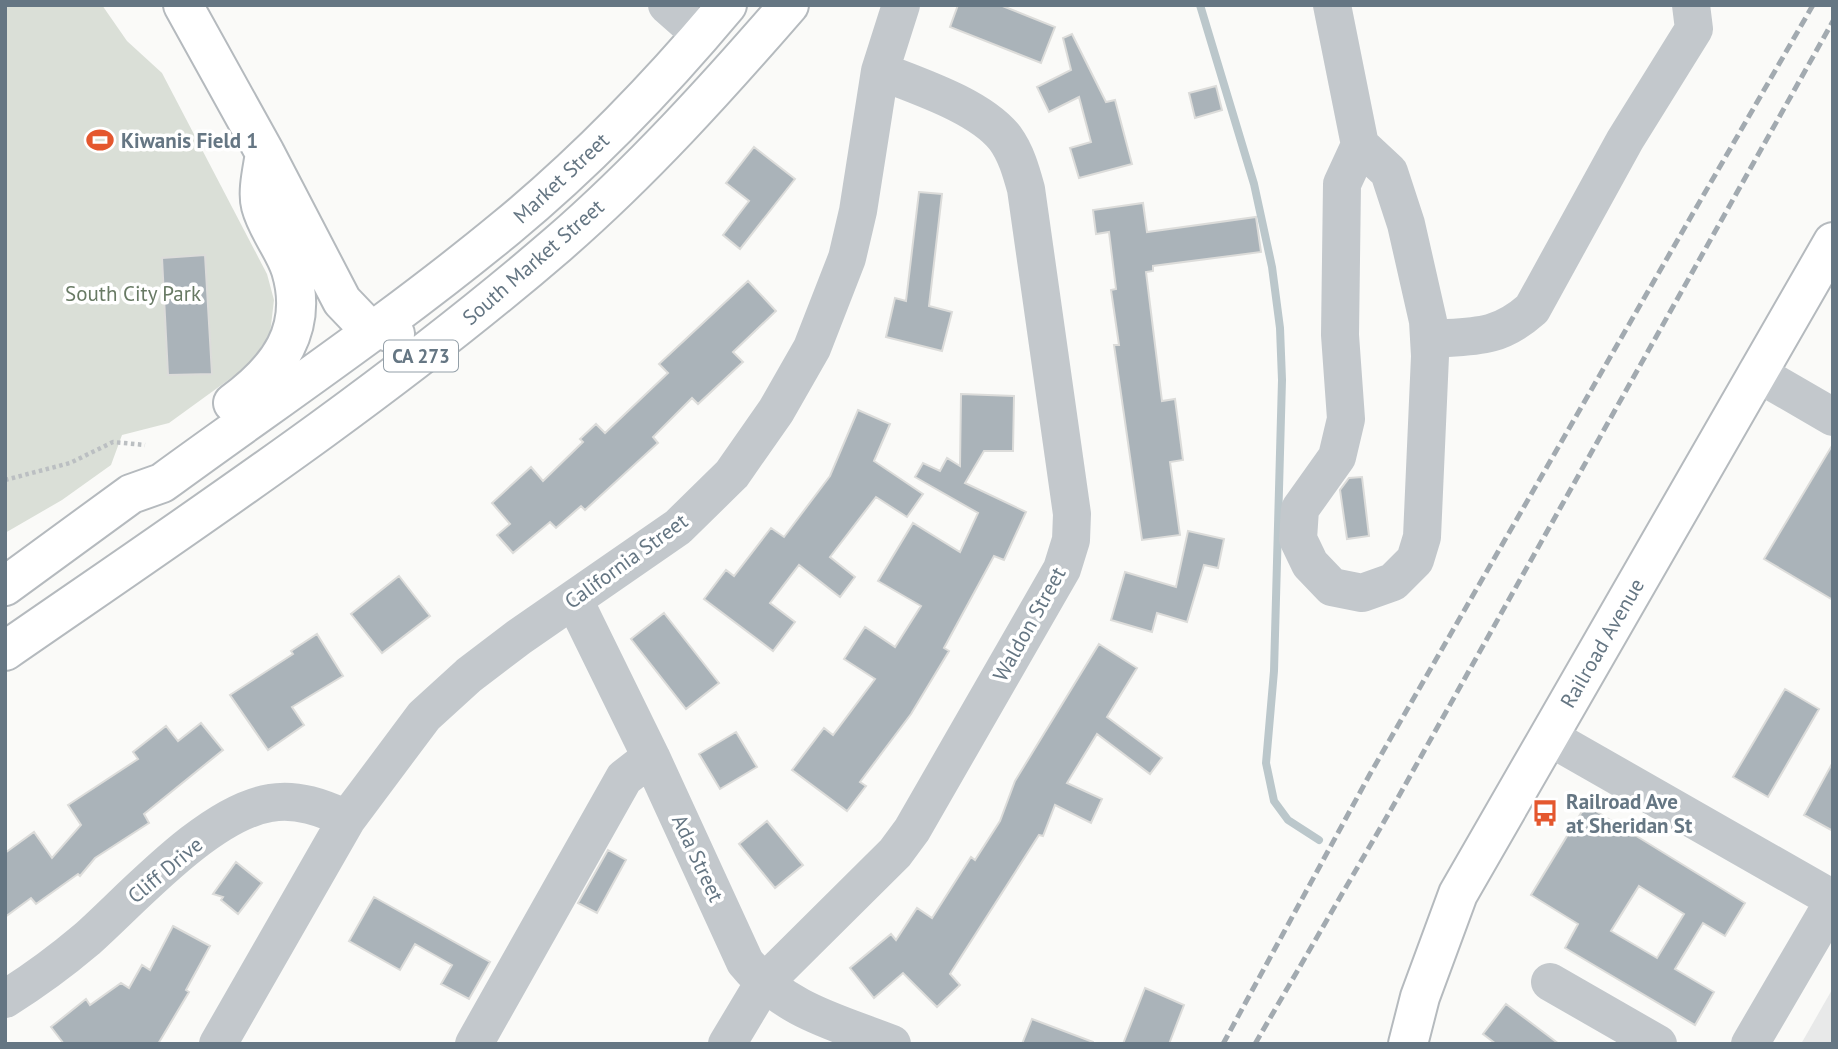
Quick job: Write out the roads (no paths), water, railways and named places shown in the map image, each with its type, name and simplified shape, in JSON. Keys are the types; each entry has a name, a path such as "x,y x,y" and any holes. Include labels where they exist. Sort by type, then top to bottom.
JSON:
{"main road":[{"path":"183,5 265,153 342,301 356,318 373,329 390,334 456,329"},
{"name":"Market Street","path":"373,329 437,284 551,189 631,112 727,5"},
{"name":"South Market Street","path":"5,651 390,381 456,329 558,244 624,183 789,5"},
{"path":"131,494 149,467 262,382 287,343 295,313 295,293 291,270 260,205 265,153"},
{"name":"Railroad Avenue","path":"1402,1041 1458,894 1833,242"},
{"path":"198,517 215,480 345,387 358,369 373,329"},
{"name":"CA 273","path":"5,586 131,494 162,483 373,329"}],"street":[{"path":"667,5 701,35"},
{"name":"California Street","path":"218,1044 347,819 424,716 493,656 678,527 707,501 732,474 794,382 827,314 847,258 859,211 880,71 901,5"},
{"path":"1332,5 1360,145 1389,172 1416,264 1429,339 1422,537 1415,560 1393,582 1362,593 1332,587 1310,564 1298,539 1300,509 1337,457 1346,419 1340,335 1342,184 1360,145"},
{"path":"1429,339 1491,335 1518,322 1532,309 1625,139 1694,29 1691,5"},
{"name":"Waldon Street","path":"727,1044 763,984 895,853 912,830 1062,569 1071,540 1072,514 1026,188 1013,150 995,127 980,115 880,71"},
{"path":"1757,373 1833,417"},
{"name":"Ada Street","path":"574,600 652,757 745,962 763,984 790,1004 892,1044"},
{"path":"1549,737 1833,900 1750,1044"},
{"path":"474,1044 624,778 652,757"},
{"name":"Cliff Drive","path":"5,999 76,947 219,824 269,803 293,802 322,807 347,819"},
{"path":"1550,982 1658,1044"}],"waterway":[{"path":"1200,5 1254,184 1272,267 1280,328 1282,380 1274,671 1266,763 1274,801 1288,820 1319,840"}],"railway":[{"path":"1223,1044 1370,774 1813,5"},
{"path":"1255,1044 1400,794 1833,21"}],"place":[{"name":"Kiwanis Field 1","path":"100,140"},
{"name":"Railroad Ave at Sheridan St","path":"1545,813"}],"park label":[{"name":"South City Park","path":"133,293"}]}
